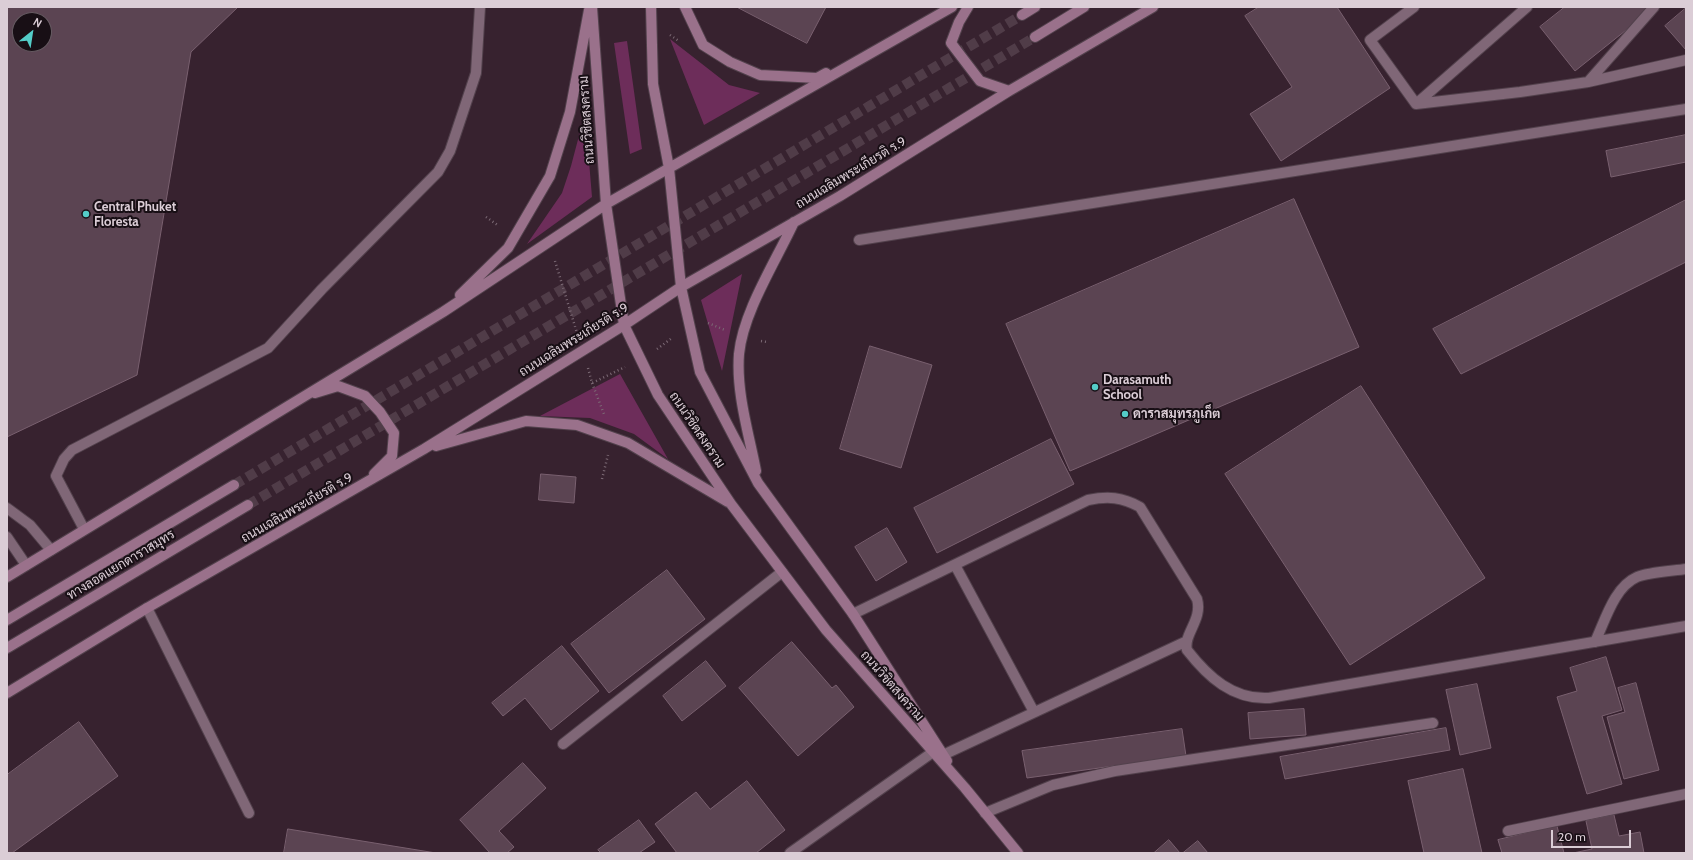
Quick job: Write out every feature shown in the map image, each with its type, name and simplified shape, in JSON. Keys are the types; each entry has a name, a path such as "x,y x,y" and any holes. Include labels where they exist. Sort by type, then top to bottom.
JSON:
{"main road":[{"path":"443,312 508,248 550,176 570,112 591,7"},
{"name":"ถนนวิชิตสงคราม","path":"591,7 606,204 624,325 658,395 731,504 826,630 965,788 1018,853"},
{"name":"ถนนวิชิตสงคราม","path":"651,7 653,84 669,168 681,287 700,372 758,483 853,614 965,788"},
{"path":"685,7 703,44 730,62 760,75 816,78 911,31"},
{"path":"7,576 443,312 606,204 952,7"},
{"path":"968,7 959,22 951,43 980,81 1009,90"},
{"path":"1022,15 1035,7"},
{"path":"1035,37 1084,7"},
{"name":"ถนนเฉลิมพระเกียรติ ร.9","path":"7,693 148,608 424,449 624,325 681,287 840,196 1009,90 1153,7"},
{"path":"758,483 740,387 739,354 748,319 794,222"},
{"path":"302,397 338,386 365,396 380,412 394,433 392,456 365,484"},
{"path":"424,449 526,420 577,425 628,443 731,504"},
{"name":"ทางลอดแยกดาราสมุทร","path":"7,620 234,485"},
{"name":"ทางลอดแยกดาราสมุทร","path":"7,648 248,505"}],"street":[{"path":"84,529 56,476 64,459 72,450 268,348 322,289 438,172 450,151 476,73 480,7"},
{"path":"1414,7 1370,40 1416,104"},
{"path":"1416,104 1528,7"},
{"path":"1588,82 1654,7"},
{"path":"1416,104 1520,92 1588,82 1686,60"},
{"path":"859,240 1686,108"},
{"path":"853,614 1088,500 1103,497 1116,497 1129,501 1140,507 1197,599 1198,609 1196,620 1187,641 1187,650 1221,685 1244,696 1262,698 1686,626"},
{"path":"7,508 30,525 51,550"},
{"path":"7,537 26,565"},
{"path":"955,565 1034,712"},
{"path":"1594,642 1618,594 1630,581 1637,577 1686,569"},
{"path":"563,744 782,572"},
{"path":"148,608 249,813"},
{"path":"943,755 1187,641"},
{"path":"985,813 1053,785 1115,771 1433,723"},
{"path":"790,853 932,752"},
{"path":"1508,831 1686,794"}],"path":[{"path":"664,31 683,44 695,28"},
{"path":"549,241 592,383 641,360 690,326"}],"shaded area":[{"path":"670,39 729,85 760,93 704,125"},
{"path":"627,41 642,149 630,154 614,43"},
{"path":"585,113 592,197 527,244 562,193"},
{"path":"742,274 722,371 701,300"},
{"path":"620,374 668,459 634,434 590,418 540,416"}],"building":[{"name":"Central Phuket Floresta","path":"7,7 238,7 191,52 137,375 7,437"},
{"path":"737,7 826,7 807,43"},
{"path":"1259,7 1337,7 1390,88 1281,161 1250,114 1292,87 1245,16"},
{"path":"1565,7 1655,7 1575,71 1540,27"},
{"path":"1686,8 1686,50 1665,26"},
{"path":"1686,135 1686,162 1611,177 1606,151"},
{"path":"1294,199 1359,347 1070,471 1006,324"},
{"path":"1686,200 1686,262 1461,374 1433,329"},
{"path":"870,346 932,365 901,468 840,449"},
{"path":"1361,386 1485,578 1350,665 1225,474"},
{"path":"1051,439 1074,484 937,553 914,508"},
{"path":"541,474 576,477 574,503 539,500"},
{"path":"887,528 907,562 876,581 855,547"},
{"path":"667,570 705,619 609,693 571,644"},
{"path":"792,642 832,688 836,685 854,707 798,756 739,688"},
{"path":"562,646 599,691 551,730 525,698 503,716 492,703"},
{"path":"1606,657 1622,710 1602,716 1622,784 1587,794 1557,697 1577,691 1570,668"},
{"path":"706,661 726,686 682,721 663,696"},
{"path":"1636,683 1659,770 1624,779 1607,717 1625,712 1618,688"},
{"path":"1477,684 1491,748 1460,755 1446,690"},
{"path":"1304,709 1306,735 1250,739 1248,713"},
{"path":"79,722 118,776 12,853 7,853 7,775"},
{"path":"1446,728 1450,750 1285,779 1280,757"},
{"path":"1182,729 1186,756 1027,778 1022,751"},
{"path":"523,763 546,788 499,831 514,847 507,853 490,853 460,820"},
{"path":"1463,769 1482,853 1424,853 1408,781"},
{"path":"747,781 785,830 756,853 677,853 655,824 696,792 710,809"},
{"path":"1614,815 1619,836 1640,832 1644,853 1573,853 1592,849 1586,821"},
{"path":"639,820 655,842 639,853 601,853 598,850"},
{"path":"1557,826 1564,853 1502,853 1498,840"},
{"path":"288,829 436,853 284,853"},
{"path":"1169,840 1180,853 1154,853"},
{"path":"1198,841 1208,853 1183,853"}],"tunnel":[{"path":"234,485 1022,15"},
{"path":"248,505 1035,37"}],"place":[{"name":"Central Phuket Floresta","path":"86,214"},
{"name":"Darasamuth School","path":"1095,387"},
{"name":"ดาราสมุทรภูเก็ต","path":"1125,414"}]}
